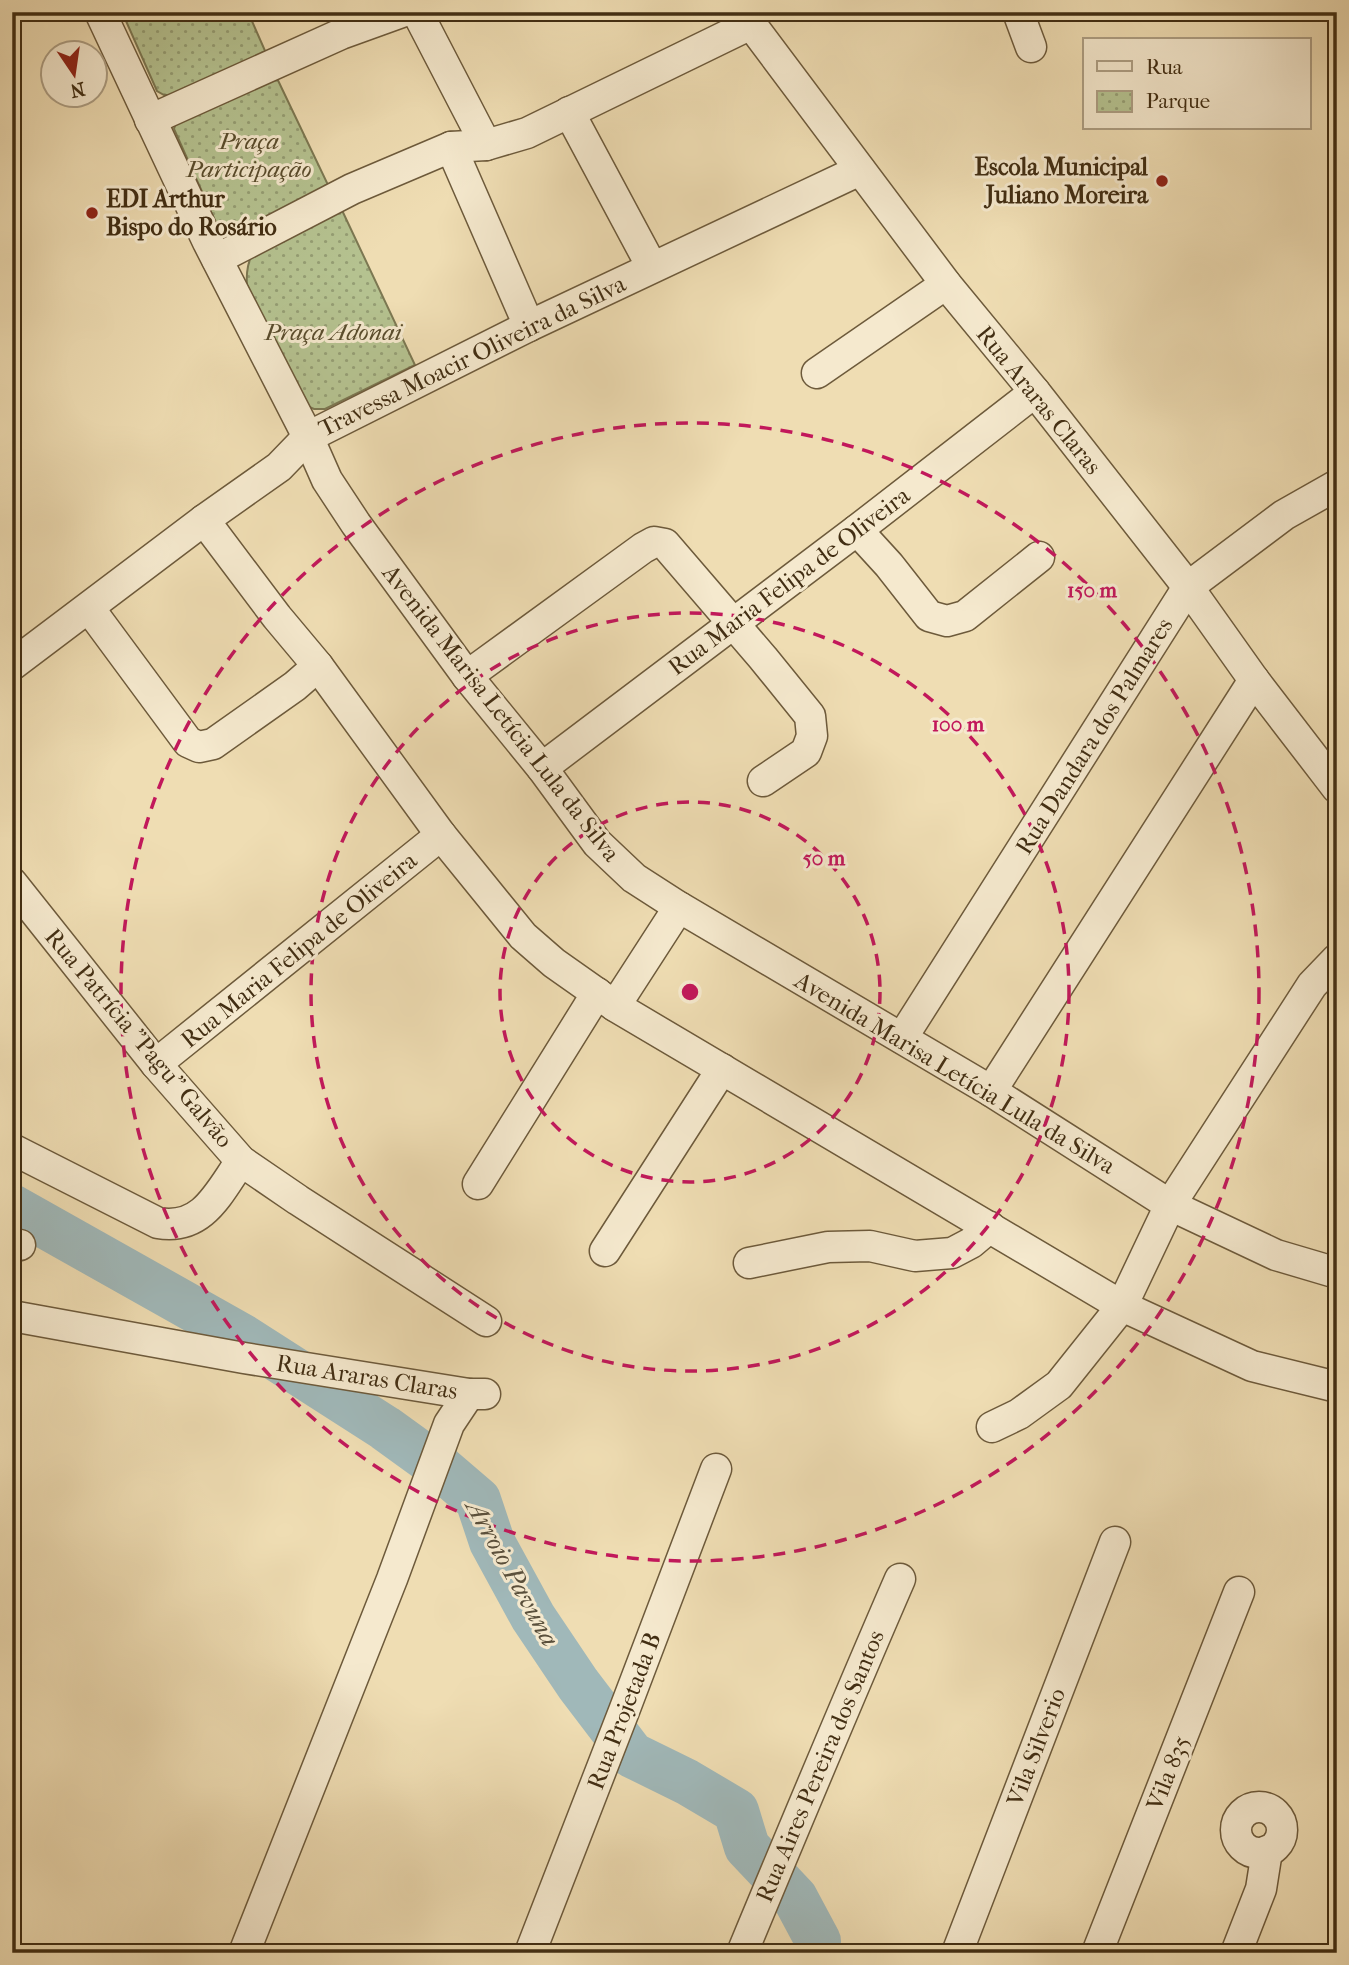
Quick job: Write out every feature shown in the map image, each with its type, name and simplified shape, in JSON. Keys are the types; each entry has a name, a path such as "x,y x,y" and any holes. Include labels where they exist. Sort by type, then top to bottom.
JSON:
{"street":[{"name":"Avenida Marisa Letícia Lula da Silva","path":"100,12 217,259 308,437 327,480 467,676 542,768 597,843 634,878 678,907 991,1091 1170,1205 1276,1255 1337,1273"},
{"path":"150,120 341,34 402,12"},
{"path":"417,12 486,145"},
{"path":"1018,12 1031,47"},
{"path":"217,259 352,189 451,147 486,145 527,133 746,18"},
{"name":"Rua Araras Claras","path":"746,18 946,284 1035,392 1188,587 1254,680 1337,788"},
{"path":"569,112 652,267"},
{"path":"451,147 529,326"},
{"name":"Travessa Moacir Oliveira da Silva","path":"12,665 204,520 279,467 308,437 529,326 860,170"},
{"path":"817,373 946,284"},
{"name":"Rua Maria Felipa de Oliveira","path":"542,768 1035,392"},
{"name":"Rua Dandara dos Palmares","path":"902,1038 1188,587 1284,515 1337,485"},
{"path":"204,520 277,617 318,666 442,835 523,936 554,963 606,999 1122,1306 1252,1366 1337,1387"},
{"path":"857,530 929,616 947,621 965,616 1039,557"},
{"path":"467,676 654,541 665,544 810,716 812,736 806,752 763,781"},
{"path":"89,608 188,743 199,747 213,744 295,686 318,666"},
{"path":"991,1091 1254,680"},
{"name":"Rua Maria Felipa de Oliveira","path":"156,1064 442,835"},
{"name":"Rua Patrícia \"Pagu\" Galvão","path":"12,883 156,1064 241,1161 486,1321"},
{"path":"478,1184 606,999 678,907"},
{"path":"992,1427 1019,1414 1059,1385 1122,1306 1170,1205 1312,985 1337,959"},
{"path":"605,1251 722,1069"},
{"path":"12,1149 158,1223 171,1226 196,1218 207,1209 241,1161"},
{"path":"749,1263 828,1247 870,1246 915,1256 952,1252 971,1243 990,1227"},
{"name":"Rua Araras Claras","path":"12,1316 244,1358 479,1394 449,1424 244,1953"},
{"name":"Rua Projetada B","path":"530,1953 716,1469"},
{"name":"Vila Silverio","path":"957,1953 1115,1542"},
{"name":"Rua Aires Pereira dos Santos","path":"742,1953 900,1579"},
{"name":"Vila 835","path":"1097,1953 1239,1592"},
{"path":"1236,1953 1261,1889 1267,1851"}],"green space":[{"path":"122,12 248,12 266,53 170,95 164,95 157,91"},
{"name":"Praça Participação","path":"274,72 329,187 235,232 223,231 216,223 174,129 177,119"},
{"name":"Praça Adonai","path":"340,206 415,365 325,409 314,409 305,405 247,285 247,269 252,254"}],"waterway":[{"name":"Arroio Pavuna","path":"12,1207 243,1337 385,1428 443,1470 478,1500 492,1542 533,1617 578,1684 632,1755 687,1782 736,1811 747,1847 795,1898 818,1941 818,1953"}],"place":[{"name":"Escola Municipal Juliano Moreira","path":"1162,181"},
{"name":"EDI Arthur Bispo do Rosário","path":"92,213"}]}
